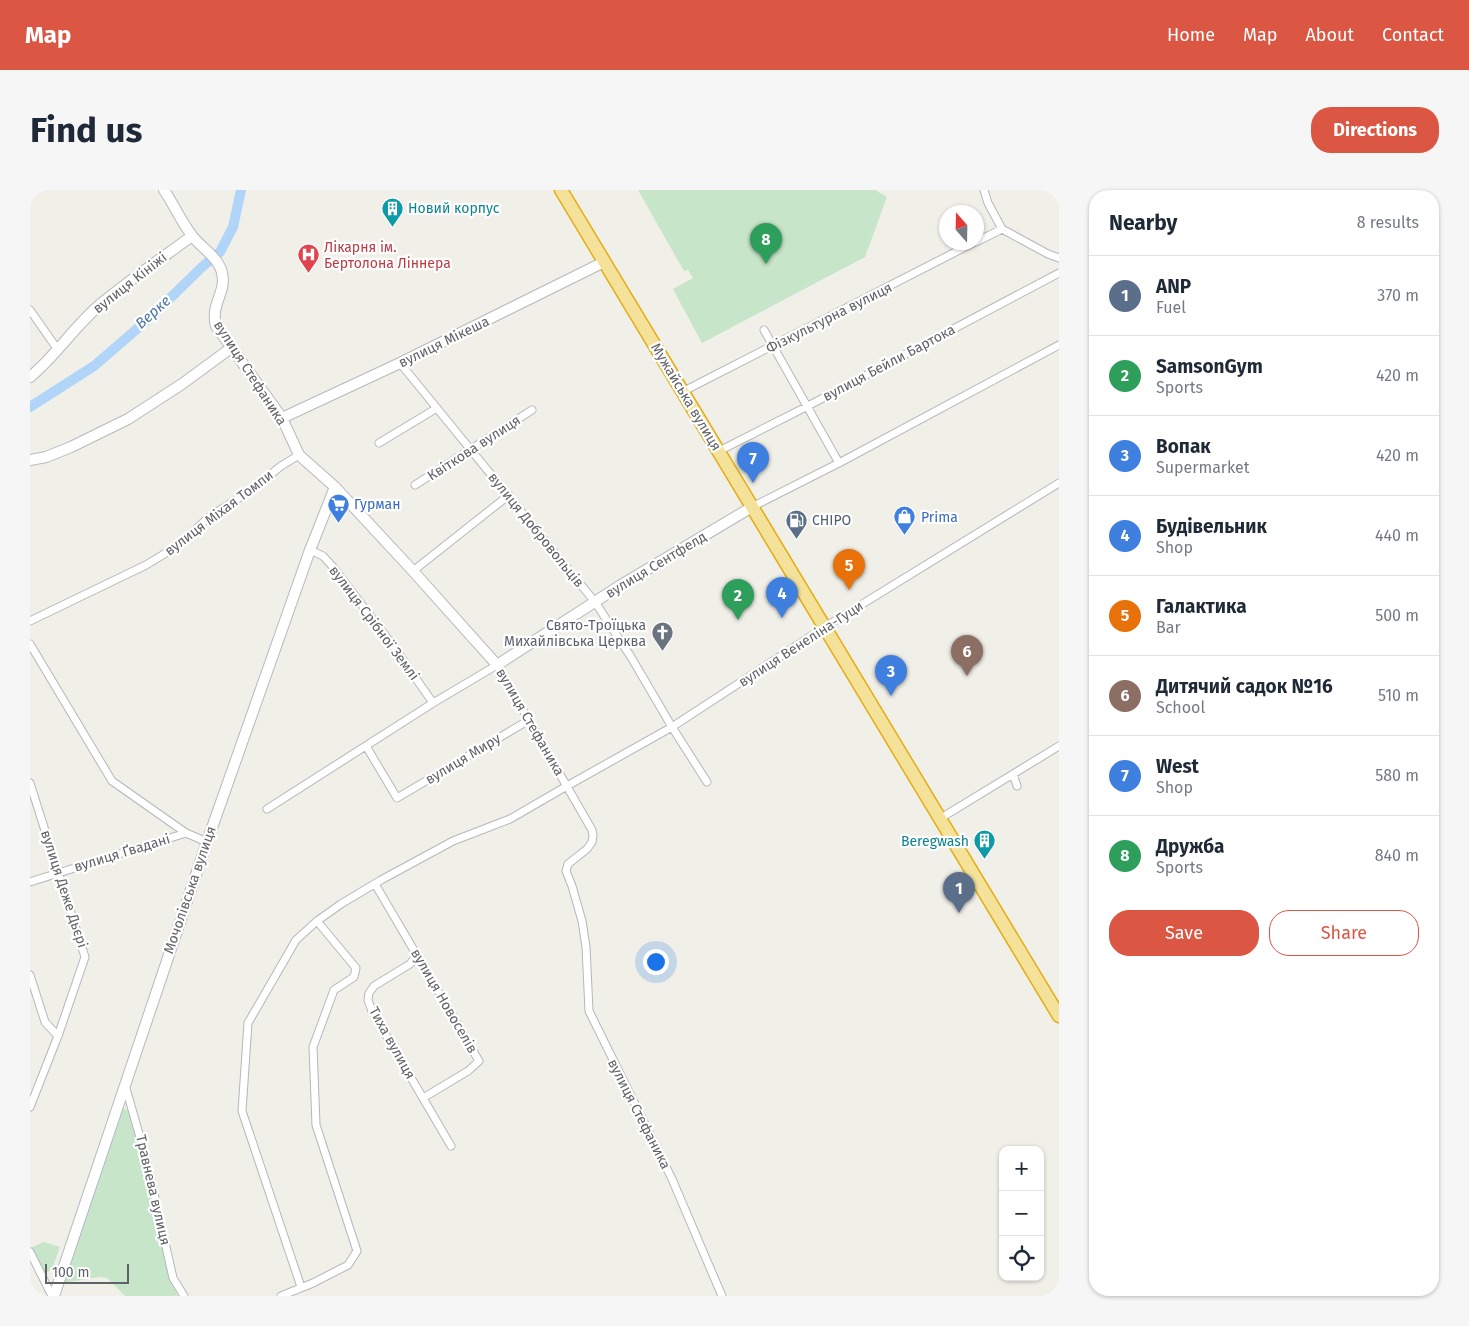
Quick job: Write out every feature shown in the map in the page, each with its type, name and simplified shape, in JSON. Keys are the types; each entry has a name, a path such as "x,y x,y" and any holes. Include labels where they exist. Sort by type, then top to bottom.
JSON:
{"highway":[{"name":"Мужайська вулиця","path":"561,190 1059,1016"}],"main road":[{"name":"вулиця Стефаника","path":"164,190 192,236 214,259 222,271 223,280 214,317 216,326 282,418 299,455 334,487 413,571 497,665"},
{"name":"вулиця Кініжі","path":"30,377 47,363 76,328 102,303 192,236"},
{"name":"вулиця Мікеша","path":"282,418 400,363 604,262"},
{"path":"30,460 46,457 71,447 128,419 182,384 231,348"},
{"name":"Мочолівська вулиця","path":"53,1296 207,842 334,487"},
{"name":"вулиця Сентфелд","path":"497,665 595,602 752,507"}],"street":[{"path":"984,190 988,203 1002,229 1059,258"},
{"name":"Фізкультурна вулиця","path":"984,238 1002,229"},
{"name":"Фізкультурна вулиця","path":"682,392 961,250"},
{"name":"вулиця Бейли Бартока","path":"719,451 1059,273"},
{"path":"30,310 58,350"},
{"path":"764,330 839,463"},
{"name":"вулиця Сентфелд","path":"752,507 839,463 1059,345"},
{"name":"вулиця Добровольців","path":"400,363 595,602 632,657 672,727 707,782"},
{"path":"379,443 437,408"},
{"name":"Квіткова вулиця","path":"415,485 532,410"},
{"name":"вулиця Міхая Томпи","path":"30,621 146,565 180,545 209,517 299,455"},
{"name":"вулиця Венеліна-Гуци","path":"301,1287 242,1111 248,1023 296,940 317,921 375,884 453,841 510,819 672,727 825,627 1059,483"},
{"path":"413,571 509,495"},
{"name":"вулиця Срібної Землі","path":"310,550 323,556 333,567 433,703"},
{"path":"30,644 112,781 186,833 207,842"},
{"name":"вулиця Сентфелд","path":"267,809 433,703 497,665"},
{"name":"вулиця Стефаника","path":"497,665 593,835 592,842 587,849 568,864 566,871 580,912 585,938 588,1011 672,1180 722,1296"},
{"name":"вулиця Миру","path":"366,746 397,798 529,720"},
{"path":"941,818 1059,746"},
{"path":"1012,774 1017,786"},
{"name":"вулиця Деже Дьєрі","path":"30,783 86,957 58,1036 30,1106"},
{"name":"вулиця Ґвадані","path":"30,882 186,833"},
{"name":"вулиця Новоселів","path":"375,884 479,1061 468,1071 423,1098"},
{"path":"281,1296 314,1283 348,1265 357,1251 316,1125 313,1047 334,990 354,977 356,968 317,921"},
{"name":"Тиха вулиця","path":"417,955 410,964 374,986 369,993 368,1000 372,1011 451,1146"},
{"path":"30,975 44,1022 58,1036"},
{"name":"Травнева вулиця","path":"125,1082 146,1158 173,1278 184,1296"},
{"path":"30,1252 53,1296"}],"green space":[{"path":"638,190 875,190 887,197 865,257 702,343 673,289 693,278 688,270 684,271"},
{"path":"125,1109 129,1111 170,1281 178,1296 125,1296 107,1278 100,1277 61,1283 120,1110"},
{"path":"44,1242 60,1247 52,1269 43,1275 30,1248"}],"waterway":[{"name":"Верке","path":"30,407 94,366 152,316 220,252 233,227 241,190"}],"place":[{"name":"Новий корпус","path":"392,227"},
{"name":"Дружба","path":"766,264"},
{"name":"Лікарня ім. Бертолона Ліннера","path":"308,274"},
{"name":"West","path":"753,483"},
{"name":"Гурман","path":"338,523"},
{"name":"Prima","path":"905,536"},
{"name":"CHIPO","path":"796,539"},
{"name":"Галактика","path":"849,590"},
{"name":"Будівельник","path":"782,618"},
{"name":"SamsonGym","path":"738,620"},
{"name":"Свято-Троїцька Михайлівська Церква","path":"662,652"},
{"name":"Дитячий садок №16","path":"967,676"},
{"name":"Вопак","path":"891,696"},
{"name":"Beregwash","path":"985,860"},
{"name":"ANP","path":"959,913"}]}
